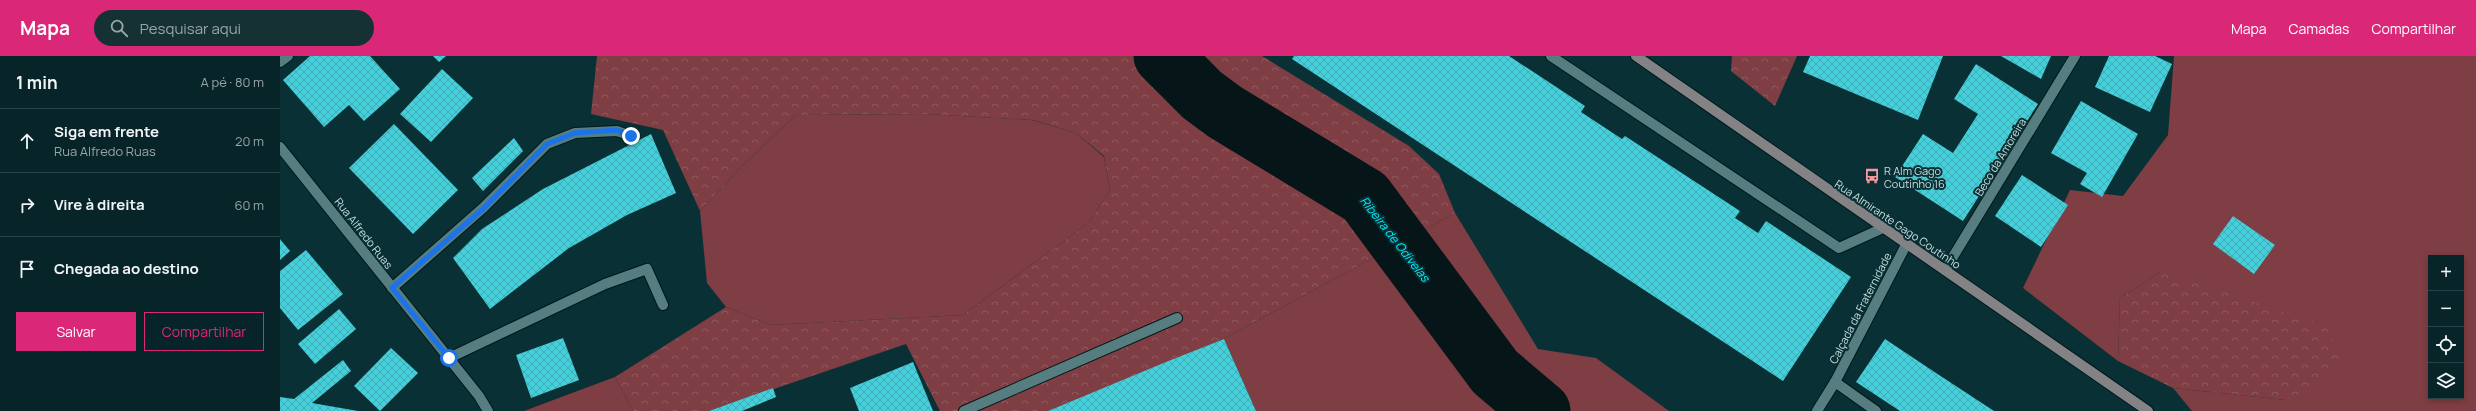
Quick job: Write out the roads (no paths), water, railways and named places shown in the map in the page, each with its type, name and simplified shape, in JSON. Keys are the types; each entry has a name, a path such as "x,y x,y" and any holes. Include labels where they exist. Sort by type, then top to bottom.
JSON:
{"main road":[{"name":"Rua Almirante Gago Coutinho","path":"1636,56 1906,245 1945,270 2148,411"}],"street":[{"path":"280,62 288,56"},
{"path":"1551,56 1839,248 1883,228"},
{"name":"Beco da Amoreira","path":"1945,270 2075,56"},
{"path":"392,288 484,208 547,144 575,133 617,130 631,136"},
{"name":"Rua Alfredo Ruas","path":"280,147 449,358 488,411"},
{"name":"Calçada da Fraternidade","path":"1817,411 1835,382 1906,245"},
{"path":"449,358 605,284 647,269 663,305"},
{"path":"964,411 1178,318"},
{"path":"1835,382 1876,411"}],"waterway":[{"name":"Ribeira de Odivelas","path":"1163,56 1202,95 1225,112 1365,197 1495,372 1541,411"}],"place":[{"name":"R Alm Gago Coutinho 16","path":"1872,176"}]}
